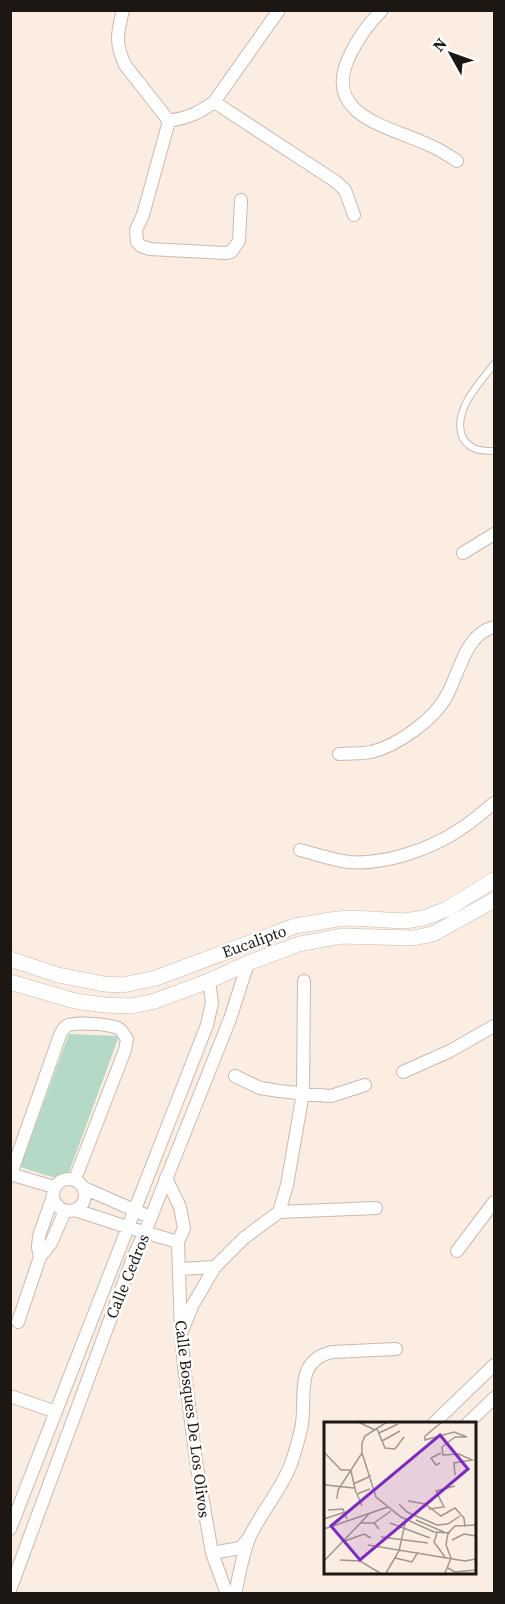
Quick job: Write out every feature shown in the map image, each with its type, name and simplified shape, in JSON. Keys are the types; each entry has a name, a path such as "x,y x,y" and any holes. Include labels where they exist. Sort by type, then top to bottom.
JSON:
{"street":[{"path":"123,10 118,29 121,56 125,65 169,121"},
{"path":"169,121 189,117 214,102 279,10"},
{"path":"382,10 357,41 345,64 342,78 348,101 365,118 429,145 457,160"},
{"path":"214,102 335,181 345,190 354,215"},
{"path":"169,121 143,215 136,230 137,242 150,249 231,252 239,241 241,200"},
{"path":"463,553 495,534"},
{"path":"339,754 371,752 385,747 400,740 424,722 438,710 447,695 472,641 484,630 495,627"},
{"path":"300,850 350,862 407,855 461,829 495,803"},
{"name":"Eucalipto","path":"12,964 104,984 123,984 156,978 295,926 352,918 404,921 424,918 447,909 495,880"},
{"name":"Eucalipto","path":"10,982 75,1001 132,1006 155,1001 209,981 248,963 299,944 359,936 413,938 433,934 491,906"},
{"name":"Calle Cedros","path":"10,1590 130,1266 230,1019 248,963"},
{"name":"Calle Cedros","path":"10,1529 210,1015 212,996 209,981"},
{"path":"279,1212 287,1185 303,1093 304,981"},
{"path":"210,1015 230,1019"},
{"path":"18,1322 40,1257 70,1210 81,1206 84,1201 85,1195 80,1184 127,1043 121,1030 116,1027 92,1024 69,1025 60,1033 11,1174 53,1193"},
{"path":"403,1072 450,1051 495,1026"},
{"path":"235,1076 260,1088 331,1096 365,1085"},
{"path":"40,1257 39,1236 53,1193 60,1181 67,1178 150,1217"},
{"name":"Calle Bosques De Los Olivos","path":"166,1178 180,1207 184,1228 178,1242 181,1333 191,1430 212,1553 227,1593"},
{"path":"53,1193 56,1205 60,1209 178,1242"},
{"path":"457,1251 495,1202"},
{"path":"181,1333 192,1306 215,1267 244,1238 279,1212 376,1208"},
{"path":"179,1269 215,1267"},
{"path":"212,1553 240,1548 250,1537 291,1465 302,1425 304,1382 307,1370 315,1360 323,1354 332,1352 396,1349"},
{"path":"435,1422 495,1365"},
{"path":"10,1396 56,1412"},
{"path":"469,1422 495,1398"},
{"path":"235,1593 250,1537"}],"lane":[{"path":"495,364 469,397 460,420 462,438 467,444 474,448 495,451"}],"green space":[{"path":"69,1034 119,1036 68,1175 55,1178 20,1167"}]}
